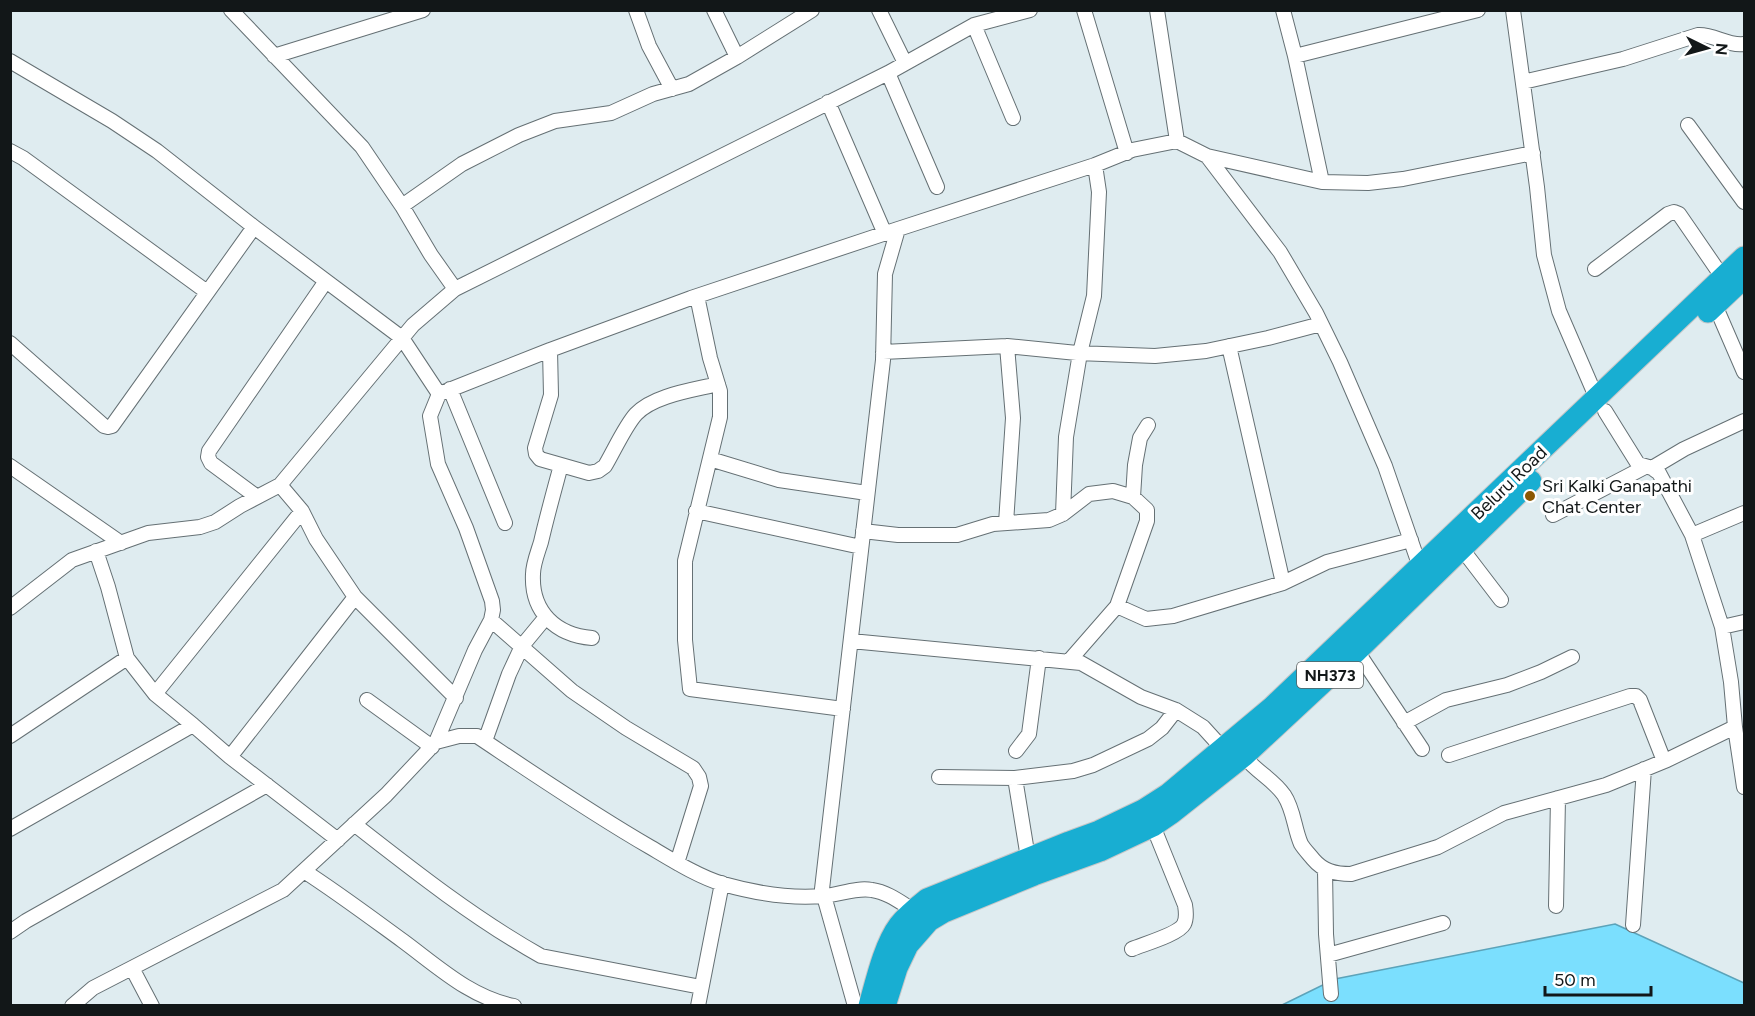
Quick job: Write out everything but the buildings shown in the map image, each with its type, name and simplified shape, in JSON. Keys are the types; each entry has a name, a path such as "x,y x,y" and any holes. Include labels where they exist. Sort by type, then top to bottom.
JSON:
{"highway":[{"name":"Beluru Road","path":"1223,749 1272,707 1420,567 1601,405 1744,257"},
{"name":"NH373","path":"885,1005 897,968 908,945 929,921 944,912 1100,851 1153,826 1244,756 1462,549 1601,405 1744,278"},
{"name":"NH373","path":"869,1005 886,951 898,927 913,910 927,899 1099,831 1143,810 1168,794 1223,749"}],"street":[{"path":"231,10 362,147 455,289"},
{"path":"274,56 423,10"},
{"path":"636,10 649,46 672,89"},
{"path":"714,10 737,57"},
{"path":"402,206 462,165 519,135 555,121 611,113 653,94 689,84 737,57 789,16 812,10"},
{"path":"879,10 905,63"},
{"path":"10,608 72,560 148,533 200,527 215,522 280,485 412,325 455,289 888,73 974,25 1030,10"},
{"path":"1084,10 1127,153"},
{"path":"1157,10 1177,141"},
{"path":"1283,10 1322,182"},
{"path":"1295,56 1478,10"},
{"path":"1513,10 1533,153 1544,255 1558,311 1601,405 1638,464 1659,473 1692,535 1722,627 1744,787"},
{"path":"974,25 1013,118"},
{"path":"1523,82 1623,59 1698,35 1734,45 1744,44"},
{"path":"10,61 112,121 157,151 402,338 444,392 505,523"},
{"path":"888,73 937,187"},
{"path":"828,102 891,231 885,274 883,352 822,889 855,1005"},
{"path":"1688,125 1744,202"},
{"path":"72,1005 93,988 284,891 386,795 434,744 475,650 491,620 493,610 492,601 466,528 438,464 430,416 444,392 697,296 1095,165 1132,150 1177,141 1207,156 1322,182 1368,183 1403,179 1533,153"},
{"path":"10,151 23,158 207,292"},
{"path":"1207,156 1280,252 1321,324 1385,466 1420,567"},
{"path":"1063,514 1066,437 1080,353 1094,296 1099,192 1095,165"},
{"path":"1595,269 1668,214 1674,212 1679,214 1723,278"},
{"path":"10,343 104,426 112,426 254,227"},
{"path":"257,497 211,463 208,457 209,451 326,281"},
{"path":"697,296 710,358 720,391 720,417 685,561 685,640 690,689 843,709"},
{"path":"1715,305 1744,372"},
{"path":"883,352 1007,346 1080,353 1155,356 1206,351 1321,324"},
{"path":"1006,523 1013,418 1007,346"},
{"path":"1229,346 1283,583"},
{"path":"550,350 551,395 535,448 536,454 540,459 589,473 605,466 635,415 645,406 661,399 718,384"},
{"path":"1553,515 1744,421"},
{"path":"1133,497 1138,447 1140,438 1149,425"},
{"path":"710,459 778,480 867,493"},
{"path":"561,465 532,573 535,592 540,610 551,624 576,637 592,638"},
{"path":"10,466 121,543"},
{"path":"280,485 302,511 316,539 355,597 456,698"},
{"path":"862,531 898,535 957,535 993,524 1049,520 1063,514 1089,494 1113,491 1133,497 1147,510 1147,520 1117,606 1069,661"},
{"path":"155,694 302,511"},
{"path":"696,511 861,547"},
{"path":"1692,535 1744,513"},
{"path":"1117,606 1146,619 1173,616 1283,583 1327,562 1411,540"},
{"path":"1462,549 1501,600"},
{"path":"96,551 127,658 155,694 230,757 338,840"},
{"path":"230,757 355,597"},
{"path":"485,741 509,674 522,646 546,617"},
{"path":"491,620 572,690 626,728 693,768 699,777 700,786 677,863"},
{"path":"1722,627 1744,622"},
{"path":"851,641 1081,663 1141,697 1176,710 1203,727 1223,749"},
{"path":"1357,651 1422,749"},
{"path":"1404,723 1446,700 1508,685 1572,657"},
{"path":"10,736 127,658"},
{"path":"1016,751 1029,734 1039,658"},
{"path":"1449,755 1630,696 1636,696 1640,700 1664,761"},
{"path":"367,700 434,744 470,735 477,736 626,834 677,863 722,884 798,897 873,890 887,894 913,910"},
{"path":"939,777 1015,778 1073,771 1093,765 1148,739 1162,729 1176,710"},
{"path":"10,829 193,725"},
{"path":"1244,756 1251,766 1275,782 1286,798 1302,846 1315,862 1325,870 1336,874 1350,874 1438,847 1504,813 1606,785 1664,761 1735,727"},
{"path":"1634,925 1644,769"},
{"path":"1015,778 1028,858"},
{"path":"10,932 36,915 267,786"},
{"path":"1556,906 1558,798"},
{"path":"354,824 426,880 521,945 541,956 701,987"},
{"path":"1132,949 1180,930 1186,914 1185,905 1153,826"},
{"path":"1325,870 1331,994"},
{"path":"304,871 484,997 514,1005"},
{"path":"698,1005 722,884"},
{"path":"1328,955 1443,924"},
{"path":"132,968 152,1005"}],"water":[{"path":"1615,924 1744,983 1744,1006 1280,1006 1335,979"}],"place":[{"name":"Sri Kalki Ganapathi Chat Center","path":"1530,496"}]}
